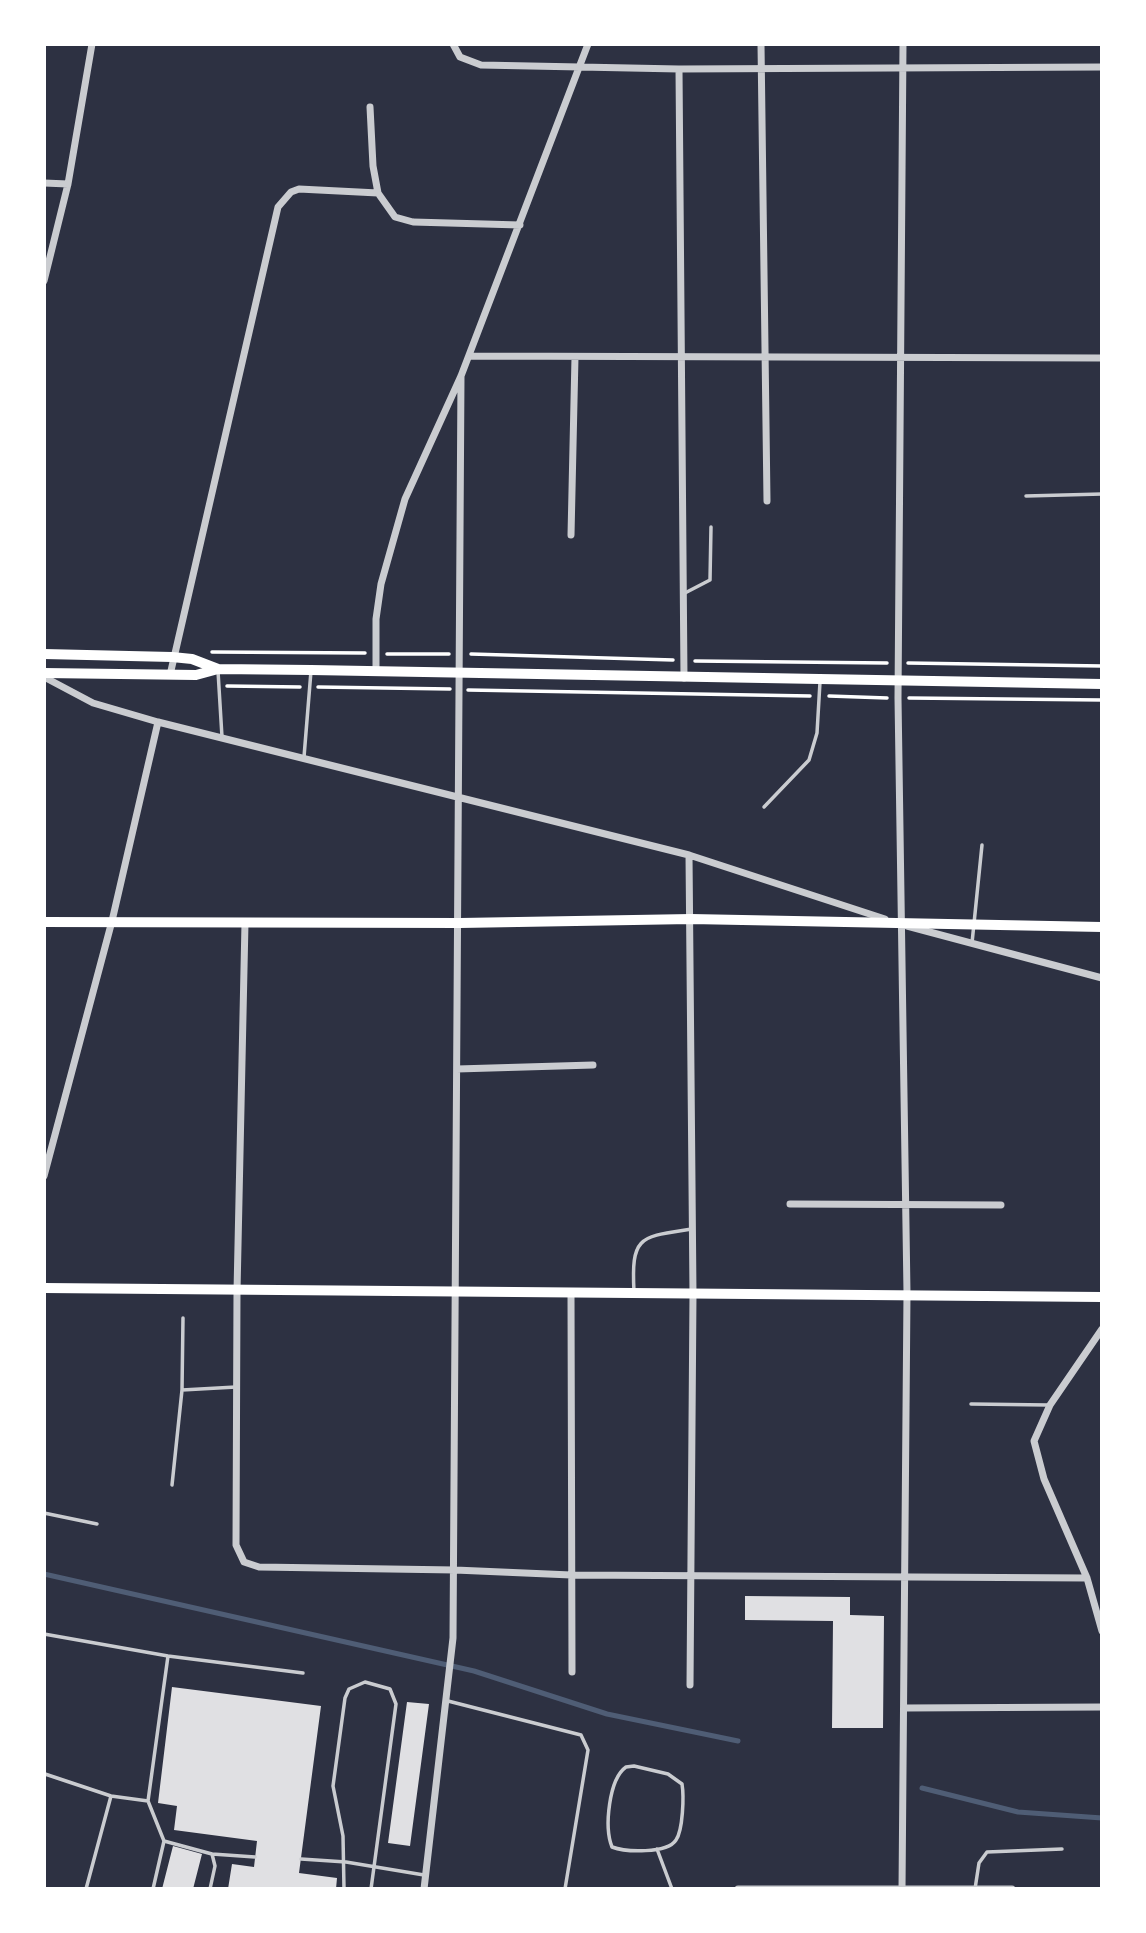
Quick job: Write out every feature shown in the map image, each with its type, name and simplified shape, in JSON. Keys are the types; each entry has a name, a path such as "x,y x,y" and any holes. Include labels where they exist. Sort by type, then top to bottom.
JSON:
{"main road":[{"path":"44,654 173,657 192,659 218,669"},
{"path":"44,675 196,675 218,669 376,670 1102,684"},
{"path":"44,922 460,923 691,919 1102,928"},
{"path":"44,1288 571,1294 907,1293 1102,1297"}],"street":[{"path":"44,281 68,184 92,44"},
{"path":"453,44 460,57 468,63 481,65 679,69 1102,67"},
{"path":"376,670 376,619 381,584 405,499 461,376 588,44"},
{"path":"761,44 767,501"},
{"path":"902,1888 907,1293 898,698 903,44"},
{"path":"679,69 681,594 684,678"},
{"path":"370,107 373,166 378,192 388,209 403,220 520,225"},
{"path":"44,183 68,184"},
{"path":"170,675 278,207 291,192 299,189 378,192"},
{"path":"469,356 1102,358"},
{"path":"571,535 575,357"},
{"path":"424,1889 450,1685 455,1570 454,1292 460,923 457,672 461,376"},
{"path":"44,675 93,703 158,722 689,855 903,925 1102,978"},
{"path":"44,1176 112,921 158,722"},
{"path":"689,855 692,1229 690,1685"},
{"path":"245,923 236,1387 236,1545 244,1562 259,1567 455,1570 571,1576 1087,1577"},
{"path":"457,1069 593,1065"},
{"path":"790,1203 1001,1205"},
{"path":"571,1294 572,1672"},
{"path":"1102,1329 1037,1428 1035,1454 1101,1612 1102,1631"},
{"path":"905,1708 1102,1707"},
{"path":"738,1889 1012,1889"}],"lane":[{"path":"1026,496 1102,494"},
{"path":"681,594 710,580 711,527"},
{"path":"218,669 222,738"},
{"path":"304,760 311,670"},
{"path":"764,807 809,760 817,733 820,680"},
{"path":"971,943 982,845"},
{"path":"634,1294 632,1261 639,1243 653,1235 692,1229"},
{"path":"172,1485 181,1390 183,1318"},
{"path":"181,1390 236,1387"},
{"path":"971,1404 1050,1405"},
{"path":"44,1513 97,1524"},
{"path":"44,1634 168,1656 303,1672"},
{"path":"153,1889 164,1841 148,1801 168,1656"},
{"path":"344,1889 345,1862 333,1786 345,1698 356,1684 365,1682 390,1689 396,1704 372,1889"},
{"path":"448,1701 581,1735 588,1751 565,1889"},
{"path":"626,1767 668,1774 682,1784 676,1842 657,1849 620,1850 612,1847 610,1841 616,1778 626,1767"},
{"path":"45,1774 111,1796 148,1801"},
{"path":"86,1889 111,1796"},
{"path":"164,1841 212,1854 255,1857"},
{"path":"657,1849 672,1889"},
{"path":"975,1889 979,1863 987,1852 1062,1849"},
{"path":"209,1889 215,1866 212,1854"},
{"path":"301,1859 345,1862 426,1875"}],"path":[{"path":"192,659 215,651 1102,666"},
{"path":"218,686 1102,700"}],"building":[{"path":"745,1596 850,1597 850,1615 884,1616 883,1728 832,1728 833,1621 745,1620"},
{"path":"172,1687 321,1706 299,1873 337,1878 336,1889 228,1889 232,1864 254,1867 257,1841 174,1830 177,1806 158,1803"},
{"path":"407,1702 429,1704 410,1846 388,1843"},
{"path":"173,1846 202,1854 193,1889 162,1889"}],"waterway":[{"path":"44,1574 474,1671 607,1714 738,1741"},
{"path":"922,1788 1018,1812 1102,1818"}]}
